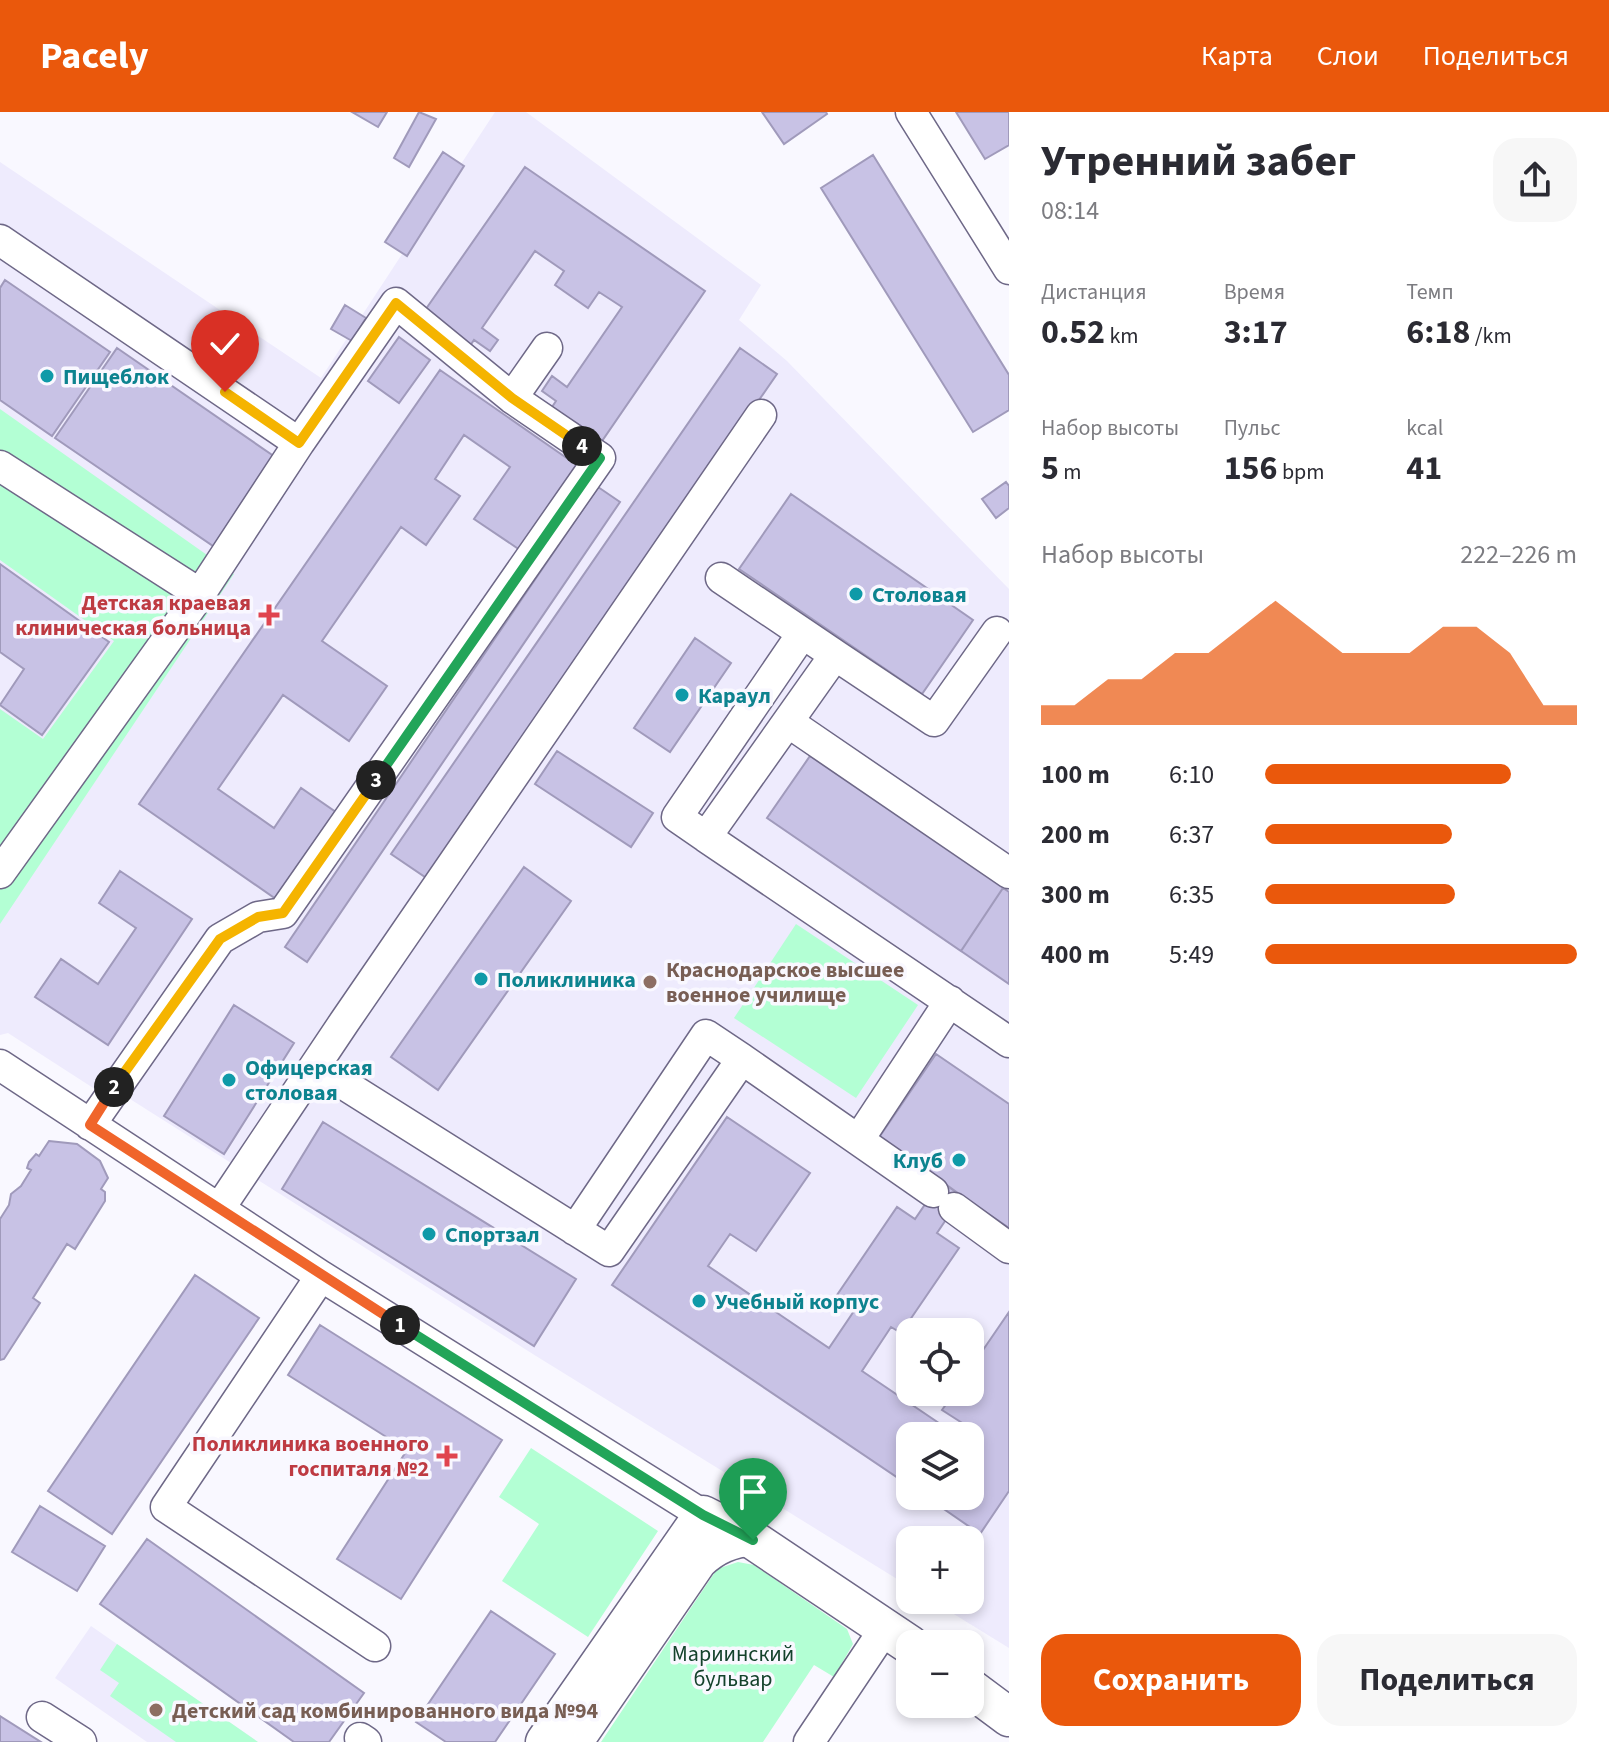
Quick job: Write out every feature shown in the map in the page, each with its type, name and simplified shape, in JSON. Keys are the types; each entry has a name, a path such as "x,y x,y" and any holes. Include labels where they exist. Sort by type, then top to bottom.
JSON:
{"main road":[{"path":"545,1742 703,1515 753,1540 896,1635"},
{"path":"984,1698 1009,1717"}],"street":[{"path":"911,112 1009,269"},
{"path":"0,240 299,443"},
{"path":"0,873 200,594 396,303 512,398 600,458 283,913 258,917 220,939 90,1125"},
{"path":"512,398 547,348"},
{"path":"219,1209 761,415"},
{"path":"0,466 200,594"},
{"path":"721,578 934,721 997,632"},
{"path":"802,634 677,817 1009,1042"},
{"path":"706,837 835,655"},
{"path":"788,722 1009,873"},
{"path":"859,1139 950,1001"},
{"path":"575,1230 706,1035 859,1139 1009,1248"},
{"path":"315,1066 609,1251 742,1059"},
{"path":"0,1065 321,1276 703,1515"},
{"path":"321,1276 166,1507 375,1646"},
{"path":"578,1742 701,1563 716,1549 753,1540"},
{"path":"809,1742 896,1638"},
{"path":"42,1717 81,1742"}],"shaded area":[{"path":"495,112 526,112 761,285 739,320 787,361 1009,589 1009,1648 954,1614 984,1614 984,1526 896,1526 896,1578 536,1356 130,1099 118,1104 8,1033 0,1035 0,162 321,378"},
{"name":"Детский сад комбинированного вида №94","path":"91,1626 258,1742 147,1742 55,1678"}],"green space":[{"path":"0,409 234,574 0,924 0,709 43,739 114,641 0,560"},
{"path":"796,924 918,1005 856,1098 734,1018"},
{"path":"531,1448 658,1531 588,1637 502,1581 539,1524 499,1497"},
{"name":"Мариинский бульвар","path":"738,1562 754,1565 847,1629 853,1644 834,1677 814,1665 763,1742 601,1742 717,1569"},
{"name":"Детский сад комбинированного вида №94","path":"117,1644 258,1742 176,1742 110,1696 119,1683 100,1670"}],"building":[{"path":"352,112 387,112 378,127"},
{"path":"419,112 436,119 409,167 394,158"},
{"path":"762,112 826,112 827,114 784,144"},
{"path":"956,112 1009,112 1009,145 985,159"},
{"path":"443,152 464,166 407,256 385,242"},
{"path":"873,155 1009,375 1009,410 973,432 821,188"},
{"path":"525,167 705,291 602,441 576,423 572,429 548,413 556,401 542,391 552,376 567,387 622,307 599,292 588,308 555,285 564,271 535,251 482,328 498,340 490,351 474,340 465,353 421,316"},
{"name":"Пищеблок","path":"5,280 110,352 52,436 0,400 0,288"},
{"path":"345,305 366,318 352,341 331,329"},
{"path":"399,337 430,360 399,403 368,381"},
{"path":"117,348 278,459 216,548 55,438"},
{"path":"740,348 777,374 428,879 391,854"},
{"path":"440,370 581,468 523,552 474,519 510,467 464,435 435,479 460,496 426,545 401,527 322,641 387,686 349,741 283,695 218,789 274,828 301,788 346,819 286,906 139,804"},
{"path":"1006,482 1009,486 1009,508 996,518 982,499"},
{"path":"598,487 620,502 307,962 285,947"},
{"name":"Столовая","path":"791,494 973,620 922,694 739,569"},
{"path":"0,564 109,642 42,735 0,705 24,669 0,652"},
{"name":"Караул","path":"695,638 731,663 670,752 634,728"},
{"path":"557,751 653,813 631,847 535,784"},
{"path":"810,756 1003,888 961,951 767,818"},
{"name":"Поликлиника","path":"524,867 571,901 438,1090 391,1057"},
{"path":"120,871 192,919 108,1045 35,997 61,959 98,984 136,928 99,903"},
{"path":"1003,888 1009,892 1009,984 961,951"},
{"name":"Офицерская столовая","path":"234,1005 294,1043 224,1154 164,1116"},
{"name":"Клуб","path":"936,1054 1009,1104 1009,1228 878,1139"},
{"name":"Учебный корпус","path":"727,1117 810,1173 756,1251 730,1234 708,1266 829,1348 856,1308 837,1295 897,1207 915,1219 941,1181 962,1196 937,1233 959,1248 911,1318 896,1318 896,1330 891,1327 862,1371 896,1394 896,1406 914,1406 937,1422 896,1422 896,1477 612,1285"},
{"name":"Спортзал","path":"323,1122 576,1279 534,1346 282,1189"},
{"path":"49,1141 77,1144 100,1161 108,1178 101,1189 105,1192 105,1201 75,1249 67,1244 33,1298 40,1303 4,1359 0,1360 0,1219 9,1205 11,1194 21,1186 31,1170 27,1168 29,1162 36,1154 39,1156"},
{"path":"195,1275 259,1318 112,1534 48,1491"},
{"path":"1009,1312 1009,1491 984,1528 968,1526 945,1510 984,1510 984,1422 961,1422 942,1410 945,1406 984,1406 984,1349"},
{"name":"Поликлиника военного госпиталя №2","path":"320,1325 502,1440 401,1599 337,1559 407,1450 288,1375"},
{"path":"40,1506 105,1546 77,1591 12,1552"},
{"path":"147,1539 364,1693 329,1742 294,1742 100,1604"},
{"path":"491,1611 555,1654 495,1742 446,1742 416,1722"},
{"path":"0,1716 41,1742 0,1742"}],"place":[{"name":"Пищеблок","path":"47,376"},
{"name":"Столовая","path":"856,594"},
{"name":"Детская краевая клиническая больница","path":"269,615"},
{"name":"Караул","path":"682,695"},
{"name":"Поликлиника","path":"481,979"},
{"name":"Краснодарское высшее военное училище","path":"650,982"},
{"name":"Офицерская столовая","path":"229,1080"},
{"name":"Клуб","path":"959,1160"},
{"name":"Спортзал","path":"429,1234"},
{"name":"Учебный корпус","path":"699,1301"},
{"name":"Поликлиника военного госпиталя №2","path":"447,1456"},
{"name":"Детский сад комбинированного вида №94","path":"156,1710"}],"route":[{"path":"225,392 299,443 396,303 512,398 600,458 283,913 258,917 220,939 90,1125 321,1276 703,1515 753,1540"}]}
